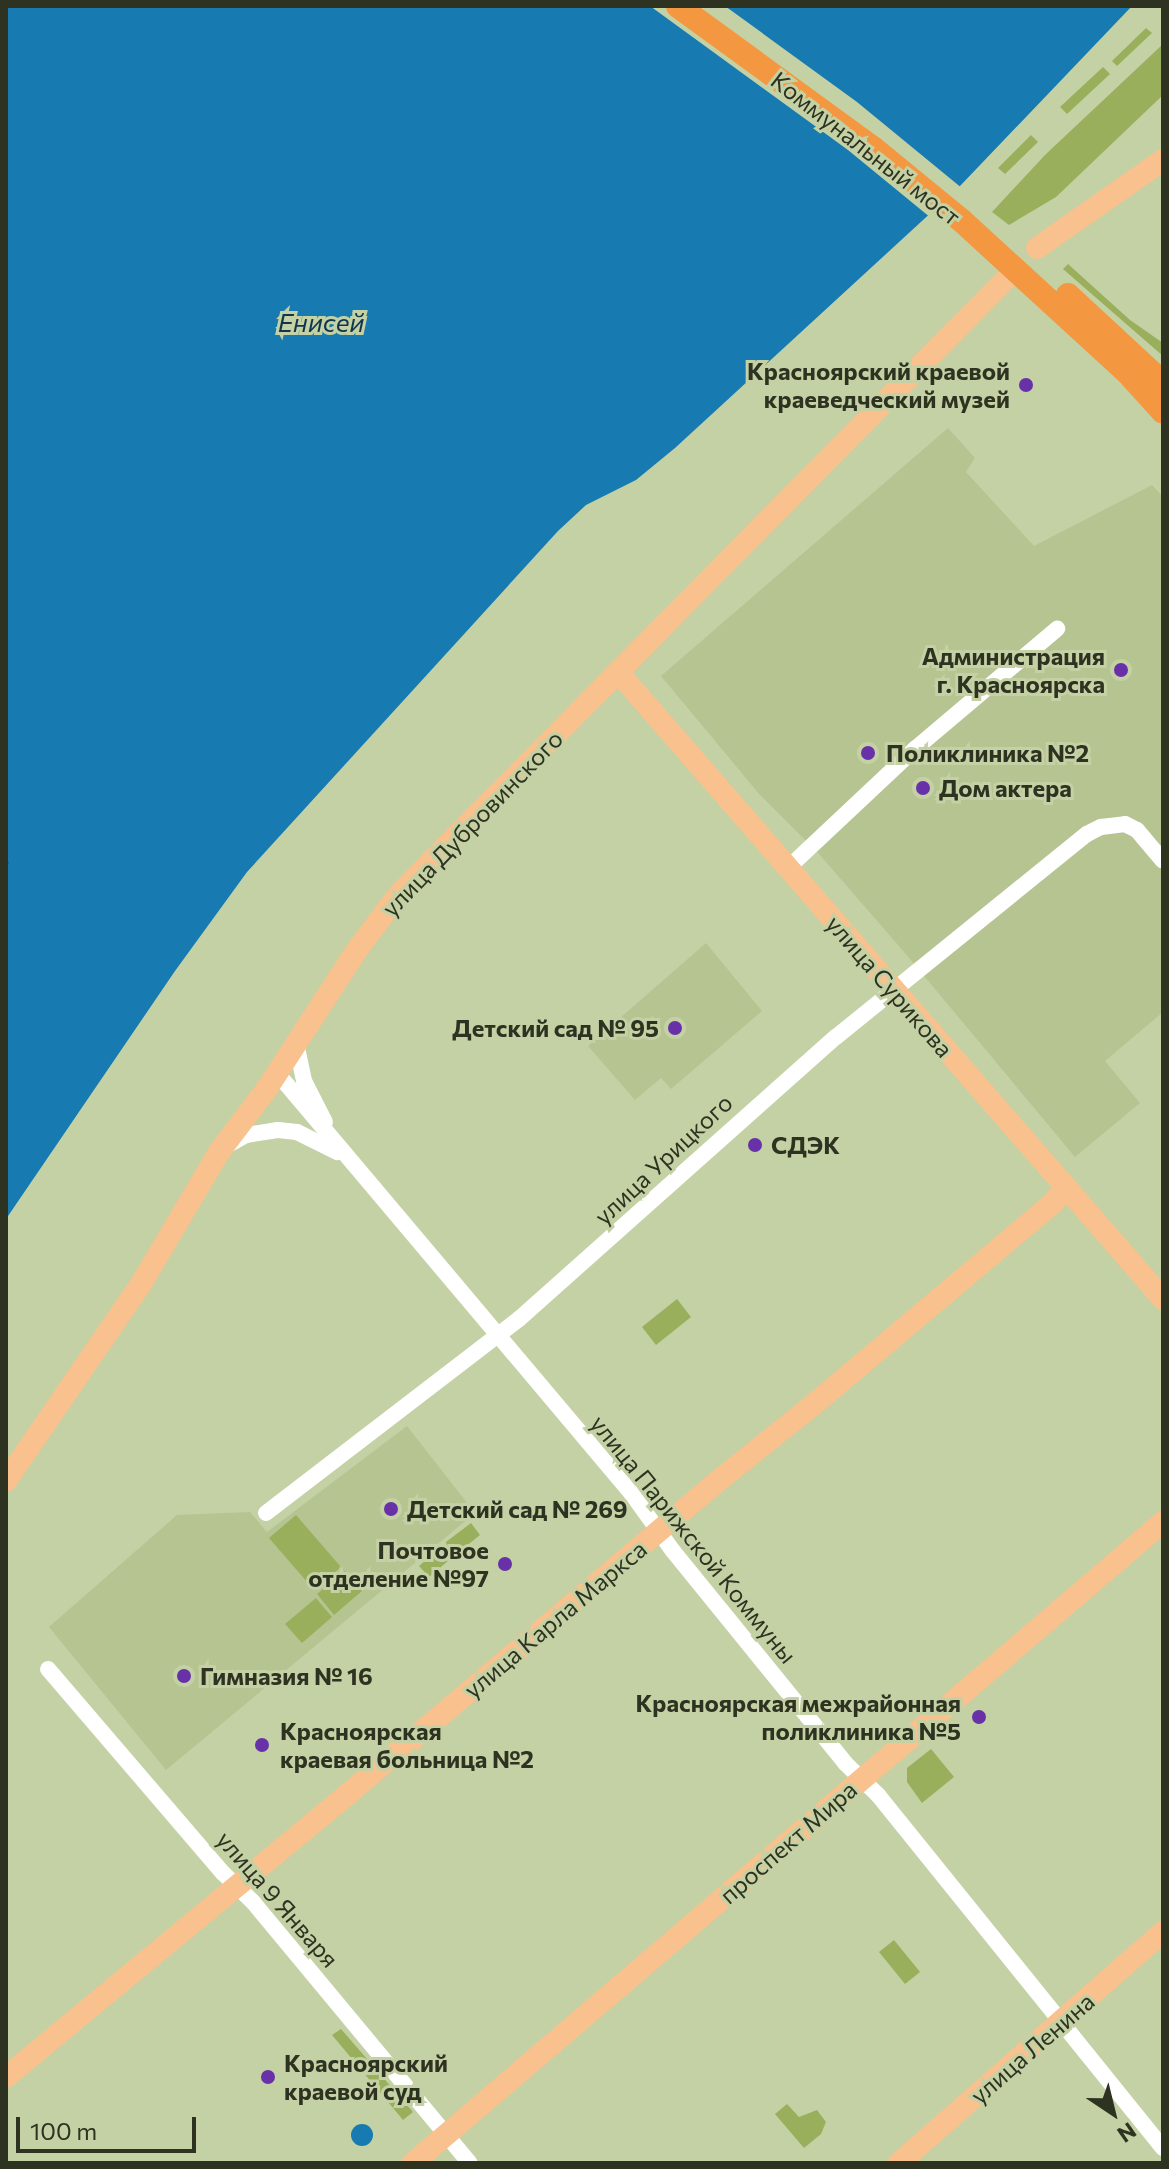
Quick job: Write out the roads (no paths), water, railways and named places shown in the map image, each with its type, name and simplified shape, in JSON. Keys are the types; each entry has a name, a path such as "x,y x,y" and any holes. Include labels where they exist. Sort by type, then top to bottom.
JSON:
{"highway":[{"name":"Коммунальный мост","path":"678,6 873,148 1052,292"},
{"name":"Коммунальный мост","path":"698,6 866,129 1052,292"},
{"path":"1052,292 1154,367 1163,383"},
{"path":"1052,292 1163,412"}],"main road":[{"path":"1037,248 1163,160"},
{"path":"1089,210 1163,179"},
{"name":"улица Дубровинского","path":"6,1481 141,1284 223,1147 277,1073 359,947 406,886 1004,281"},
{"name":"улица Сурикова","path":"618,672 1064,1189 1163,1299"},
{"name":"улица Карла Маркса","path":"6,2077 1052,1204 1064,1189"},
{"name":"проспект Мира","path":"413,2163 1163,1522"},
{"name":"улица Ленина","path":"899,2163 1063,2023 1163,1932"}],"street":[{"path":"788,868 916,748 1057,629"},
{"name":"улица Урицкого","path":"266,1513 497,1337 892,989 1087,834 1101,827 1125,824 1137,830 1163,861"},
{"path":"296,1043 304,1081 343,1155"},
{"name":"улица Парижской Коммуны","path":"277,1073 343,1155 632,1494 658,1531 861,1779 878,1795 1163,2148"},
{"path":"223,1147 246,1135 278,1130 297,1132 343,1155"},
{"name":"улица 9 Января","path":"48,1669 237,1886 470,2163"}],"water":[{"name":"Енисей","path":"6,6 1132,6 960,186 675,448 636,480 586,505 558,531 247,872 175,971 6,1219"},
{"path":"358,2124 366,2124 373,2135 366,2146 358,2146 351,2139 351,2131"}],"place":[{"name":"Красноярский краевой краеведческий музей","path":"1026,385"},
{"name":"Администрация г. Красноярска","path":"1121,670"},
{"name":"Поликлиника №2","path":"868,753"},
{"name":"Дом актера","path":"923,788"},
{"name":"Детский сад № 95","path":"675,1028"},
{"name":"СДЭК","path":"755,1145"},
{"name":"Детский сад № 269","path":"391,1509"},
{"name":"Почтовое отделение №97","path":"505,1564"},
{"name":"Гимназия № 16","path":"184,1676"},
{"name":"Красноярская межрайонная поликлиника №5","path":"979,1717"},
{"name":"Красноярская краевая больница №2","path":"262,1745"},
{"name":"Красноярский краевой суд","path":"268,2077"}]}
